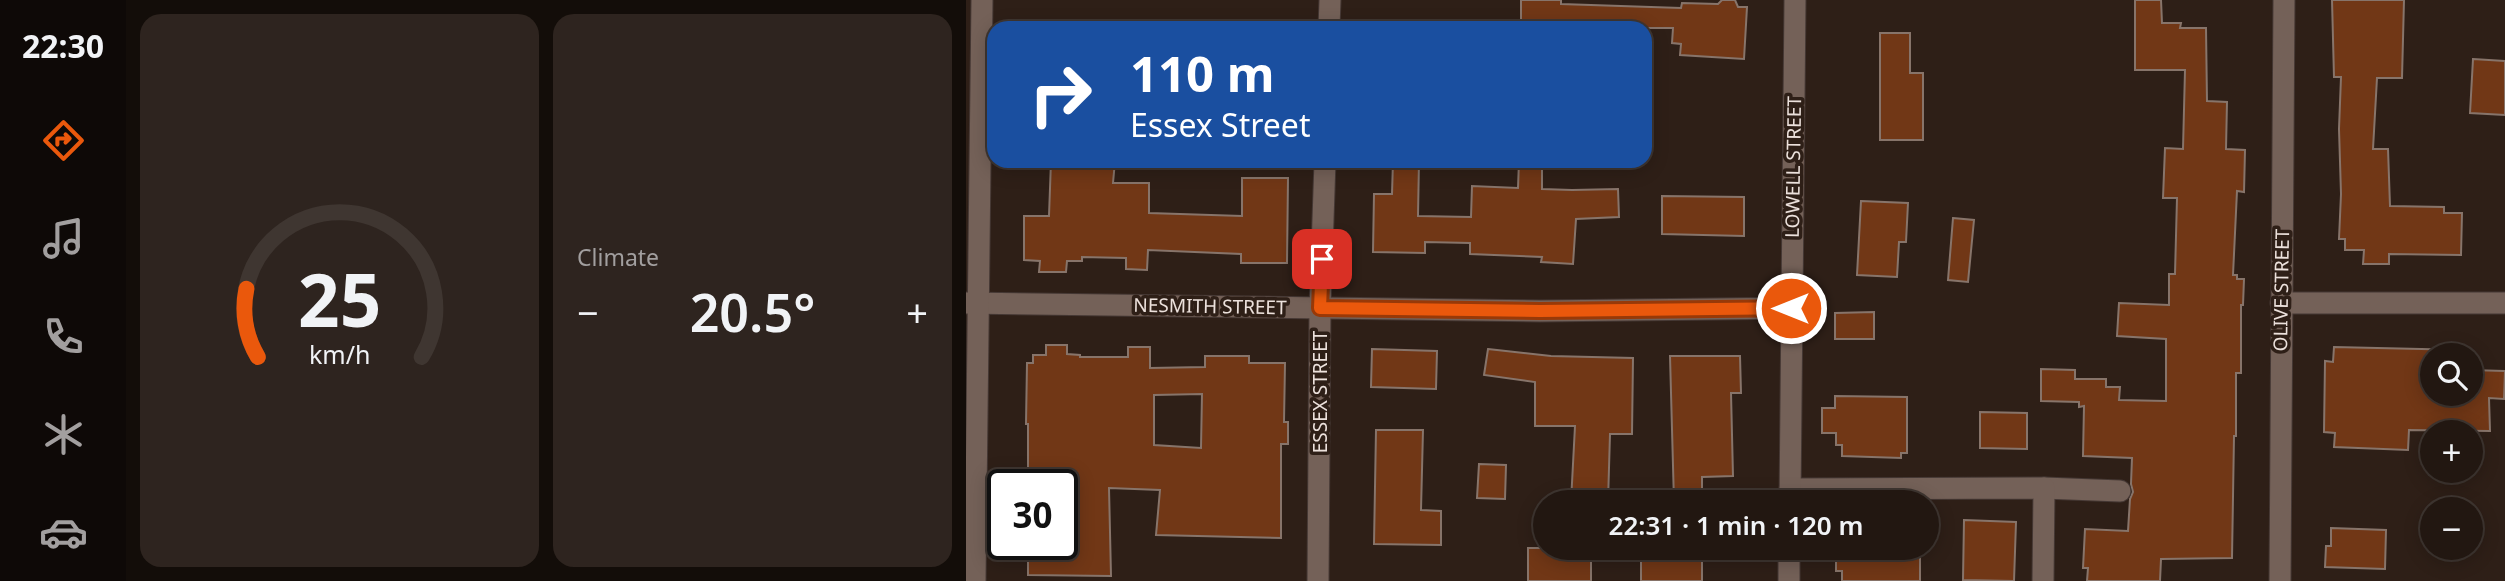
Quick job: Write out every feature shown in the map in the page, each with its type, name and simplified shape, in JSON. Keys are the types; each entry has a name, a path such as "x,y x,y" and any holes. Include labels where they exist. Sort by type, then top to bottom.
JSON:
{"street":[{"path":"975,581 972,303 982,0"},
{"path":"1329,21 1330,0"},
{"name":"LOWELL STREET","path":"1790,490 1794,0"},
{"name":"OLIVE STREET","path":"2280,581 2284,0"},
{"name":"ESSEX STREET","path":"1318,581 1320,308 1325,168"},
{"name":"NESMITH STREET","path":"972,303 1540,311 1791,308"},
{"path":"2281,303 2505,303"},
{"path":"1939,491 2044,488 2120,491"},
{"path":"2043,581 2044,488"},
{"path":"1789,560 1789,581"}],"building":[{"path":"1521,0 1681,8 1682,3 1718,4 1722,0 1735,0 1738,7 1747,7 1744,59 1680,55 1681,44 1672,43 1673,28 1652,28 1652,21 1521,21"},
{"path":"2135,0 2161,0 2162,23 2181,23 2180,28 2206,28 2207,101 2227,102 2226,149 2245,150 2244,192 2237,191 2233,275 2237,275 2237,279 2244,279 2241,305 2241,373 2236,373 2232,558 2161,559 2160,581 2087,581 2088,568 2083,568 2085,529 2128,531 2133,492 2132,458 2083,456 2084,406 2079,407 2079,402 2041,401 2041,369 2075,370 2075,379 2106,379 2106,387 2120,387 2119,400 2166,401 2166,339 2117,336 2119,303 2169,305 2169,274 2175,274 2177,198 2163,198 2165,148 2183,149 2185,70 2135,70"},
{"path":"2332,0 2404,0 2402,78 2377,78 2373,149 2388,149 2390,206 2444,207 2444,213 2462,213 2461,255 2389,254 2389,264 2363,264 2364,250 2345,250 2345,239 2339,239 2341,77 2334,77"},
{"path":"1880,33 1910,33 1910,73 1923,73 1923,140 1880,140"},
{"path":"2473,59 2505,61 2505,115 2470,113"},
{"path":"1051,168 1114,168 1113,183 1149,183 1149,213 1242,216 1242,178 1288,178 1287,263 1241,263 1241,254 1148,250 1147,270 1126,269 1126,258 1082,257 1082,261 1067,261 1066,272 1039,272 1040,261 1024,260 1024,216 1049,216"},
{"path":"1393,168 1419,168 1418,216 1471,217 1472,186 1518,188 1519,168 1542,168 1542,189 1618,189 1619,217 1576,219 1573,264 1541,262 1542,257 1470,254 1470,243 1425,242 1425,253 1373,252 1374,194 1392,194"},
{"path":"1662,196 1744,197 1744,236 1662,234"},
{"path":"1861,201 1908,203 1906,242 1899,242 1897,277 1857,275"},
{"path":"1953,218 1974,220 1968,282 1948,280"},
{"path":"1874,312 1874,339 1835,339 1835,313"},
{"path":"1046,345 1067,345 1067,354 1080,357 1128,357 1128,347 1150,347 1150,368 1205,367 1205,356 1249,356 1249,363 1285,363 1284,422 1288,422 1288,444 1281,444 1281,538 1156,535 1160,490 1109,488 1111,576 1028,575 1028,560 1078,560 1078,469 1028,469 1027,363 1033,363 1033,355 1046,355","holes":["1202,394 1201,448 1154,445 1154,395"]},
{"path":"2334,347 2420,349 2420,406 2483,406 2483,370 2505,371 2504,399 2489,398 2490,431 2483,431 2483,420 2420,420 2420,430 2409,430 2408,450 2334,447 2335,433 2324,432 2325,361 2333,362"},
{"path":"1372,349 1437,351 1436,389 1371,387"},
{"path":"1488,349 1551,356 1633,358 1632,434 1610,434 1608,490 1572,490 1575,426 1535,426 1535,382 1484,375"},
{"path":"1670,356 1740,356 1741,393 1731,393 1733,476 1702,477 1702,490 1674,490"},
{"path":"1835,396 1907,397 1907,453 1901,453 1901,458 1842,456 1842,445 1836,445 1836,433 1822,433 1822,408 1835,408"},
{"path":"1980,412 2027,413 2027,449 1980,448"},
{"path":"1376,430 1423,430 1421,510 1441,511 1441,545 1374,544"},
{"path":"1479,464 1506,465 1505,499 1477,498"},
{"path":"1964,520 2016,522 2014,581 1963,580"},
{"path":"2331,528 2386,530 2385,569 2325,567 2326,546 2331,546"},
{"path":"1528,548 1533,548 1533,560 1591,560 1591,581 1528,581"},
{"path":"1641,560 1702,560 1702,581 1641,581"},
{"path":"1836,560 1920,560 1920,581 1842,581 1842,571 1836,571"}],"route":[{"path":"1322,259 1320,308 1540,311 1791,308"}]}
